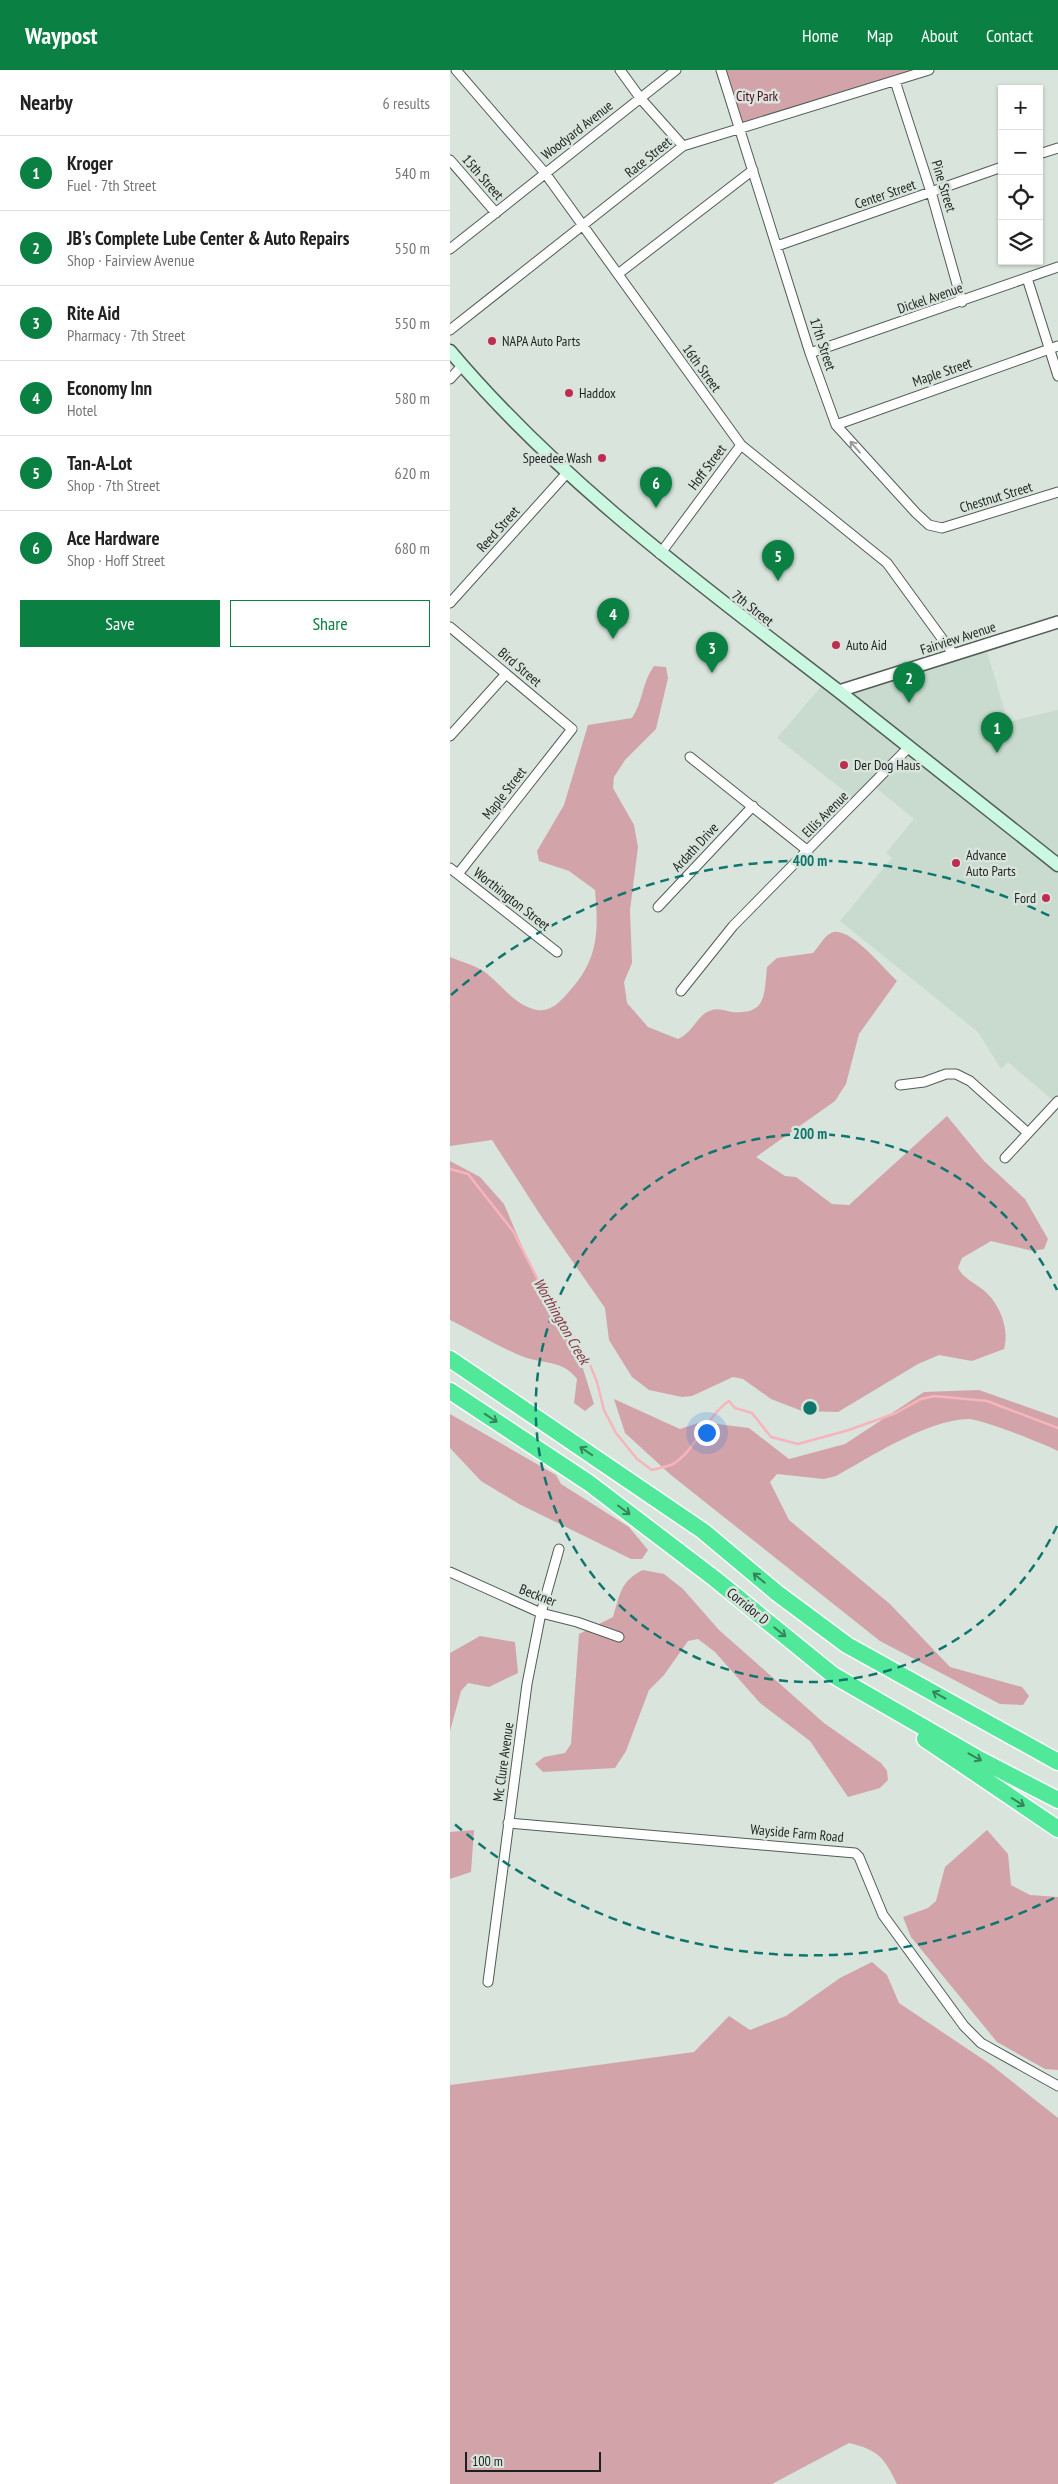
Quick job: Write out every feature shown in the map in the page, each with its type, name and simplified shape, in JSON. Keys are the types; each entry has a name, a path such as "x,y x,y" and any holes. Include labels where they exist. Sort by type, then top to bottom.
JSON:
{"highway":[{"name":"Corridor D","path":"450,1359 703,1530 777,1593 847,1645 1058,1762"},
{"name":"Corridor D","path":"450,1391 589,1483 715,1579 833,1675 977,1758 1058,1800"},
{"path":"833,1675 1058,1829"},
{"path":"959,1706 1058,1748"}],"main road":[{"name":"7th Street","path":"450,351 462,366 567,474 660,554 1058,865"}],"street":[{"name":"16th Street","path":"456,70 545,172 741,445 886,562 954,655"},
{"path":"620,70 641,98 683,146"},
{"name":"Woodyard Avenue","path":"450,249 676,70"},
{"name":"17th Street","path":"721,70 810,353 836,424 887,483 929,525 942,528"},
{"name":"Race Street","path":"450,330 683,146 929,70"},
{"name":"Pine Street","path":"895,81 932,192 962,302"},
{"path":"1043,153 1058,148"},
{"name":"15th Street","path":"450,160 496,213"},
{"name":"Center Street","path":"777,246 998,168"},
{"path":"618,274 753,170"},
{"name":"Dickel Avenue","path":"810,353 962,302 1058,267"},
{"path":"1027,278 1058,376"},
{"name":"Maple Street","path":"836,424 1058,346"},
{"path":"450,379 462,366"},
{"name":"Hoff Street","path":"660,554 741,445"},
{"name":"Reed Street","path":"450,603 567,474"},
{"name":"Chestnut Street","path":"942,528 1058,492"},
{"name":"Fairview Avenue","path":"839,692 1058,622"},
{"name":"Bird Street","path":"450,627 572,729"},
{"path":"450,736 506,674"},
{"name":"Maple Street","path":"458,874 572,729"},
{"name":"Ellis Avenue","path":"681,991 733,926 909,747"},
{"path":"690,757 808,851"},
{"name":"Ardath Drive","path":"658,907 753,806"},
{"name":"Worthington Street","path":"450,868 557,952"},
{"path":"900,1085 924,1082 946,1074 956,1074 970,1081 1028,1133"},
{"path":"1005,1158 1058,1101"},
{"name":"Mc Clure Avenue","path":"488,1982 527,1684 541,1614 559,1549"},
{"name":"Beckner","path":"450,1572 541,1614 577,1622 619,1637"},
{"name":"Wayside Farm Road","path":"508,1823 855,1853 859,1857 883,1915 964,2026 981,2043 1058,2086"}],"shaded area":[{"path":"985,645 1008,722 1058,710 1058,1101 1056,1103 1008,1062 1001,1069 978,1032 840,921 892,858 886,853 914,819 874,786 858,802 777,738 825,682 839,691"}],"green space":[{"name":"City Park","path":"721,70 929,70 740,129"},
{"path":"654,666 666,667 668,678 656,729 625,760 614,777 613,788 634,825 638,847 630,910 632,963 624,982 627,1003 648,1027 678,1039 688,1032 707,1012 716,1009 743,1012 758,1006 764,994 767,967 777,958 813,953 831,933 838,932 847,935 866,949 897,981 859,1034 846,1084 835,1101 756,1157 785,1176 796,1177 832,1204 849,1205 947,1116 984,1161 1025,1199 1048,1239 1044,1249 1033,1251 991,1241 962,1258 958,1268 960,1272 988,1294 998,1308 1004,1324 1004,1349 972,1361 939,1355 918,1364 838,1412 802,1411 771,1399 743,1379 733,1377 692,1396 682,1397 649,1390 632,1377 609,1340 605,1308 543,1219 492,1140 450,1146 450,957 485,972 515,1000 537,1010 549,1009 577,983 585,971 594,947 597,921 595,890 569,871 539,861 537,851 564,805 588,725 632,718"},
{"path":"450,1161 480,1177 504,1204 530,1265 581,1362 594,1404 585,1411 574,1403 577,1379 572,1373 553,1364 524,1357 450,1320"},
{"path":"979,1390 1058,1418 1058,1451 999,1427 968,1419 952,1421 918,1432 883,1449 836,1476 824,1479 777,1474 770,1482 789,1520 890,1604 950,1667 1022,1687 1029,1696 1023,1705 1000,1704 880,1641 671,1475 625,1433 614,1399 680,1429 701,1422 749,1428 789,1459 845,1444 924,1392"},
{"path":"450,1414 556,1475 561,1484 629,1527 648,1550 642,1559 631,1559 519,1504 481,1481 450,1448"},
{"path":"643,1570 664,1574 683,1589 719,1630 824,1723 881,1763 887,1771 888,1780 880,1788 848,1797 810,1741 760,1703 715,1652 698,1639 688,1641 664,1675 649,1690 626,1751 615,1768 543,1772 535,1764 544,1757 565,1753 571,1744 579,1634 613,1617 625,1584 635,1574"},
{"path":"480,1636 515,1642 518,1673 489,1687 468,1683 461,1691 450,1731 450,1653"},
{"path":"474,1830 471,1872 450,1879 450,1832"},
{"path":"987,1830 1008,1854 1011,1885 1030,1895 1058,1897 1058,2070 1045,2069 997,2042 911,1937 903,1917 928,1908 936,1901 945,1867"},
{"path":"872,1962 887,1975 899,2003 990,2064 1058,2118 1058,2484 897,2484 888,2467 879,2456 874,2452 849,2443 772,2484 450,2484 450,2085 694,2052 729,2016 750,2030 786,2016 840,1978"}],"waterway":[{"name":"Worthington Creek","path":"450,1169 468,1174 513,1231 538,1280 588,1360 597,1382 604,1410 616,1433 637,1459 652,1470 671,1465 679,1460 713,1416 729,1401 735,1408 752,1413 771,1437 798,1444 849,1430 896,1413 921,1399 934,1396 987,1401 1058,1428"}],"place":[{"name":"NAPA Auto Parts","path":"492,341"},
{"name":"Haddox","path":"569,393"},
{"name":"Speedee Wash","path":"602,458"},
{"name":"Ace Hardware","path":"656,508"},
{"name":"Tan-A-Lot","path":"778,581"},
{"name":"Economy Inn","path":"613,639"},
{"name":"Auto Aid","path":"836,645"},
{"name":"Rite Aid","path":"712,673"},
{"name":"JB's Complete Lube Center & Auto Repairs","path":"909,703"},
{"name":"Kroger","path":"997,753"},
{"name":"Der Dog Haus","path":"844,765"},
{"name":"Advance Auto Parts","path":"956,863"},
{"name":"Ford","path":"1046,898"}]}
